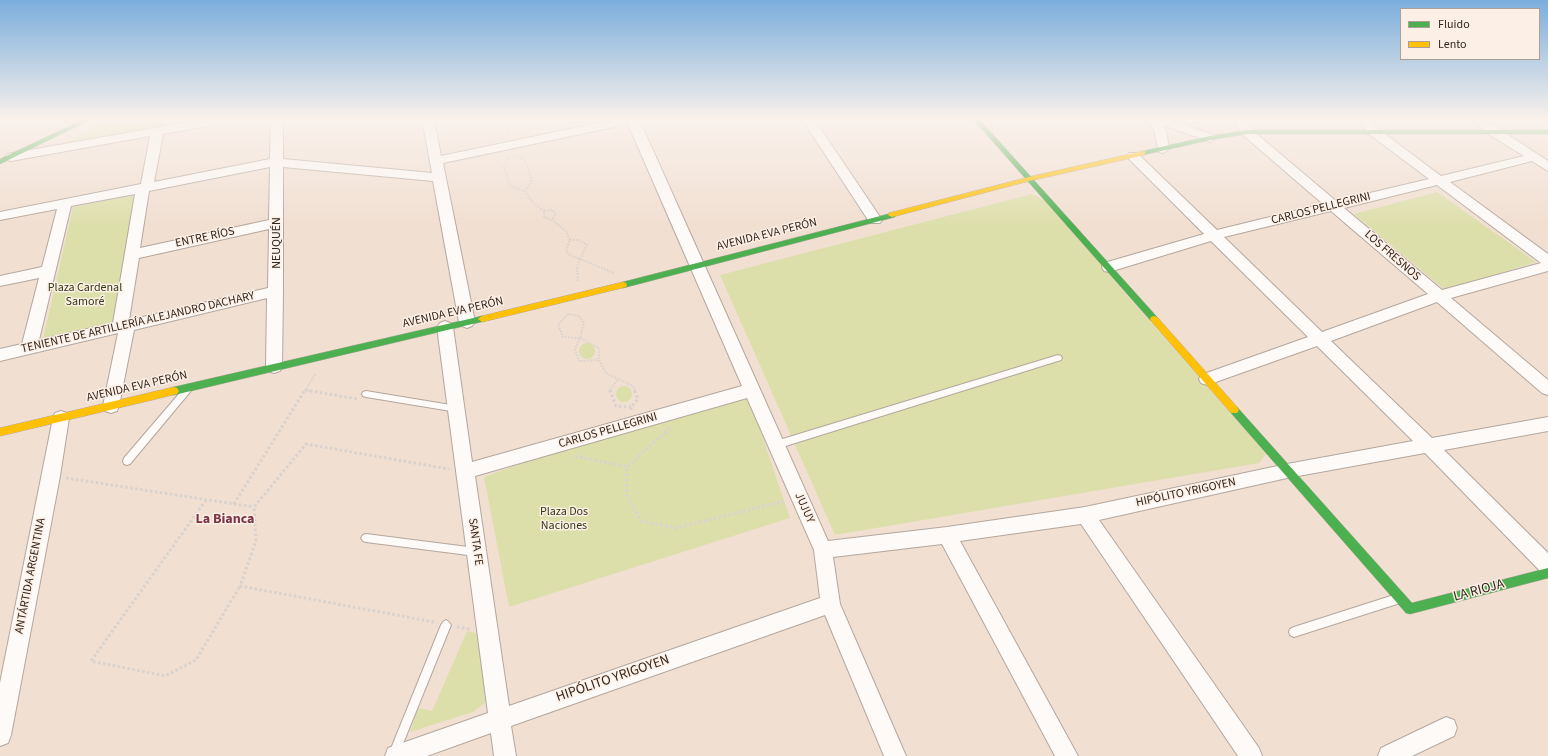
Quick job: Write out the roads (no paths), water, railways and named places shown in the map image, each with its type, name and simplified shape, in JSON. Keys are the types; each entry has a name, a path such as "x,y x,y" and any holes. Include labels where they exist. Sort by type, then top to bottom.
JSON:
{"street":[{"path":"5,160 17,154"},
{"path":"5,160 35,154"},
{"path":"111,406 124,326 133,254 152,154"},
{"name":"NEUQUÉN","path":"274,368 277,223 276,154"},
{"path":"435,154 468,322"},
{"path":"436,161 466,154"},
{"name":"JUJUY","path":"649,154 823,550 830,604 895,756"},
{"path":"831,154 875,220"},
{"path":"1008,154 1109,267 1400,598"},
{"name":"AVENIDA EVA PERÓN","path":"0,432 642,281 698,265 1030,179 1140,154"},
{"name":"LOS FRESNOS","path":"1273,154 1548,389"},
{"path":"1404,154 1548,261"},
{"path":"1530,154 1548,167"},
{"path":"1133,156 1320,338 1548,566"},
{"name":"CARLOS PELLEGRINI","path":"1109,267 1215,235 1534,157"},
{"path":"0,216 276,162 440,178"},
{"path":"29,348 65,203"},
{"name":"ENTRE RÍOS","path":"133,254 277,223"},
{"path":"1207,379 1439,296 1548,266"},
{"path":"0,281 49,271"},
{"name":"TENIENTE DE ARTILLERÍA ALEJANDRO DACHARY","path":"0,355 276,291"},
{"name":"SANTA FE","path":"444,327 457,409 505,756"},
{"name":"CARLOS PELLEGRINI","path":"465,471 752,390"},
{"name":"ANTÁRTIDA ARGENTINA","path":"1,729 61,418"},
{"name":"HIPÓLITO YRIGOYEN","path":"823,550 947,535 1085,515 1287,471 1548,424"},
{"path":"1085,515 1251,756"},
{"path":"947,535 1067,756"},
{"name":"LA RIOJA","path":"1400,598 1410,609 1548,573"},
{"name":"HIPÓLITO YRIGOYEN","path":"394,756 830,604"},
{"path":"1389,756 1446,728"}],"lane":[{"path":"776,445 1058,358"},
{"path":"127,461 189,388"},
{"path":"366,394 457,409"},
{"path":"366,538 476,552"},
{"path":"1294,632 1400,598"},
{"path":"394,756 446,624"}],"district":[{"name":"La Bianca","path":"225,520"}],"park label":[{"name":"Plaza Cardenal Samoré","path":"85,295"},
{"name":"Plaza Dos Naciones","path":"564,519"}]}
